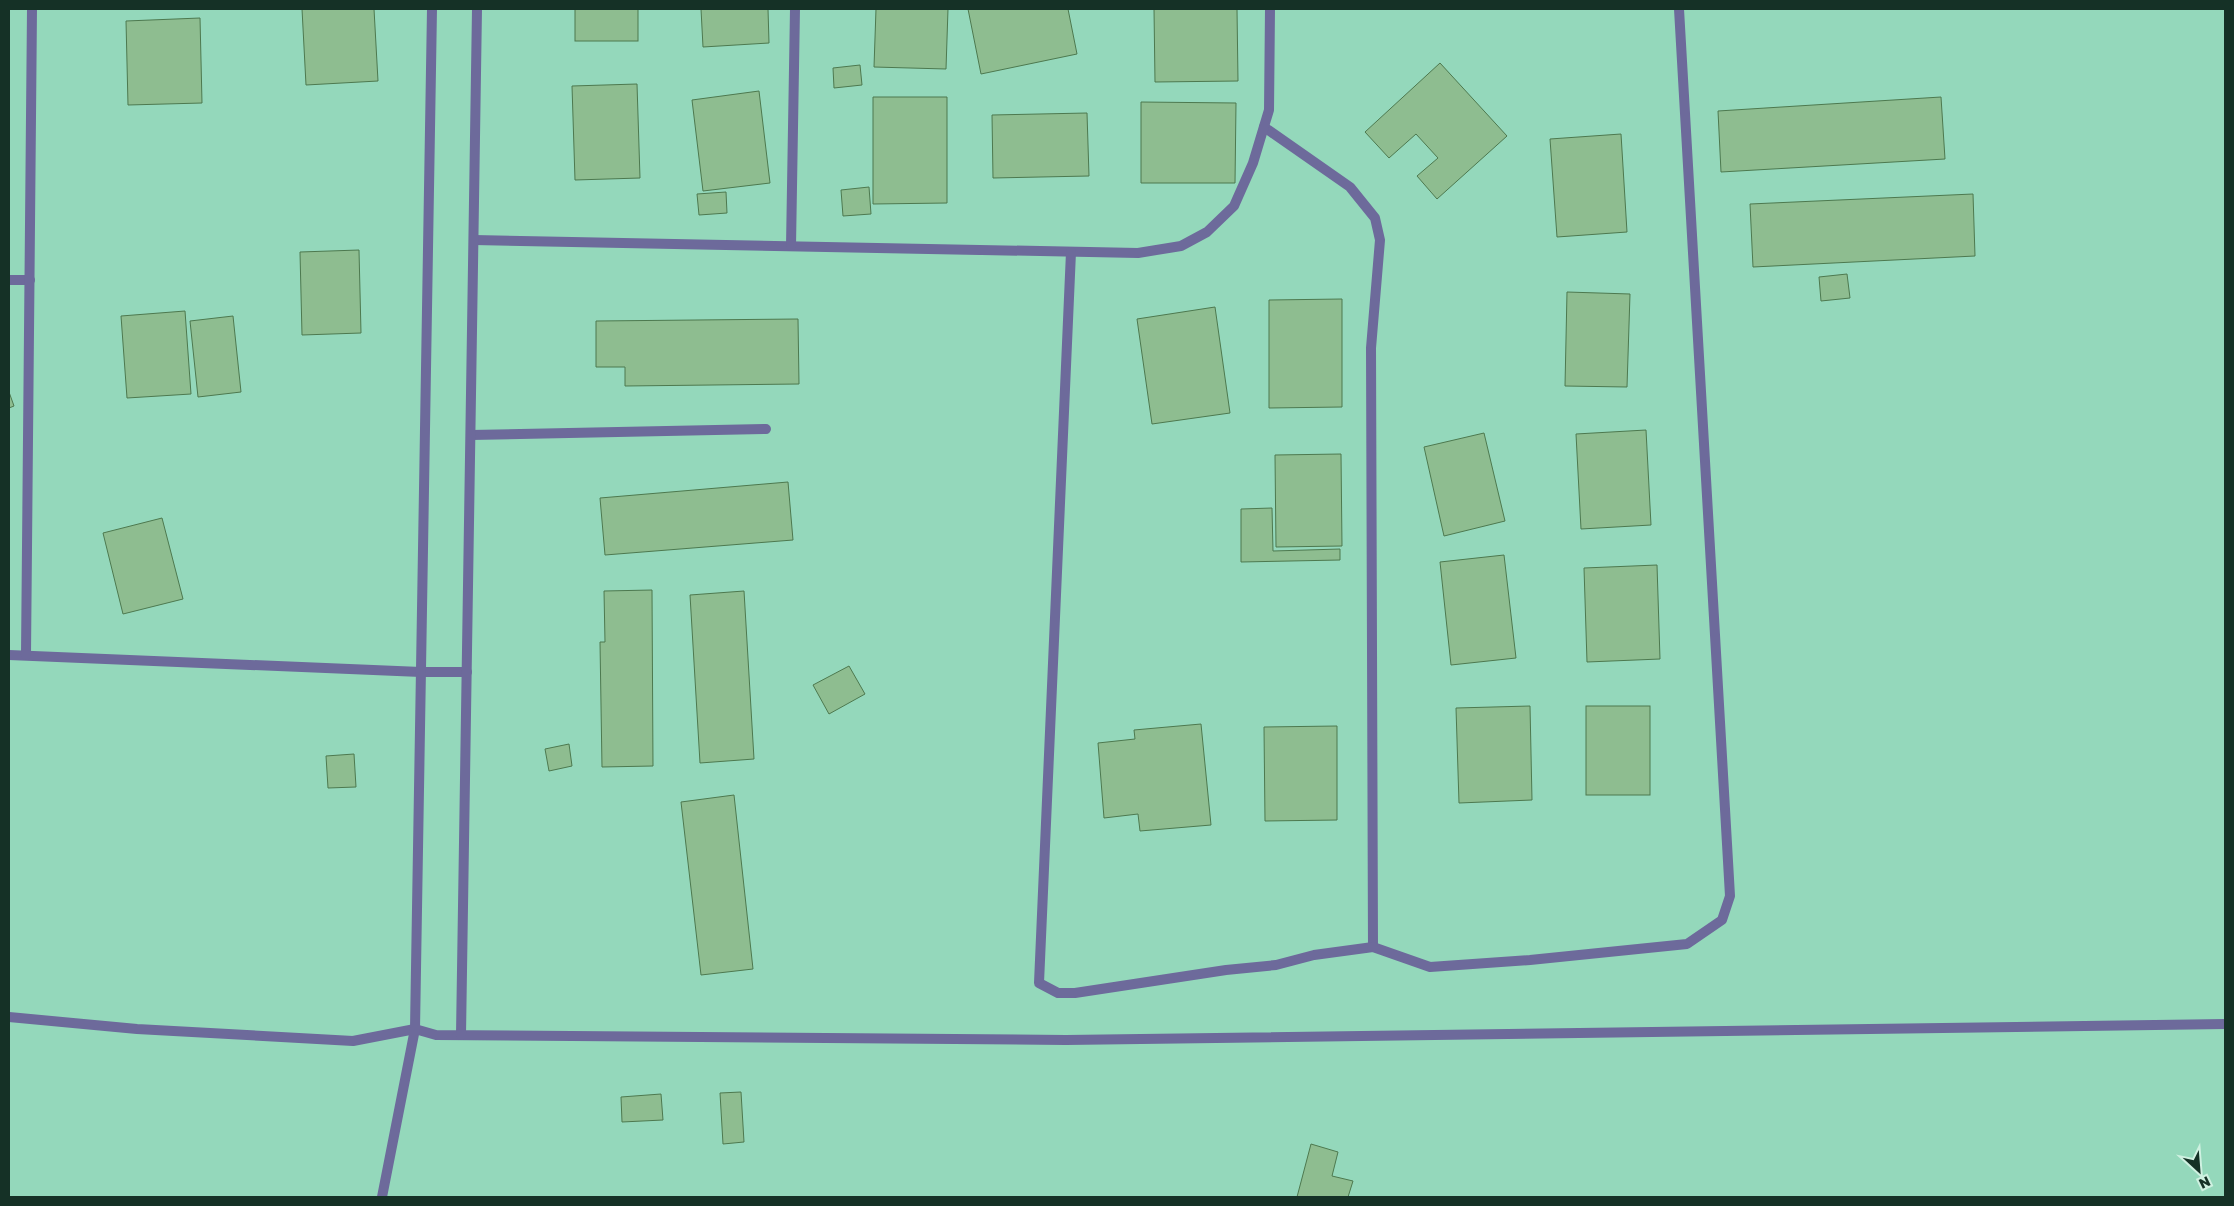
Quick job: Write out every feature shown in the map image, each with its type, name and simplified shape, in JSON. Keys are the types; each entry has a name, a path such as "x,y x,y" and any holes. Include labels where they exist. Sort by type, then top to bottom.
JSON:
{"street":[{"path":"26,655 32,9"},
{"path":"382,1197 415,1029 432,9"},
{"path":"461,1035 477,9"},
{"path":"791,246 795,9"},
{"path":"474,240 1138,253 1181,246 1207,232 1234,206 1253,163 1269,110 1270,9"},
{"path":"1071,252 1039,983 1058,993 1075,993 1226,970 1276,965 1314,955 1372,947 1430,966 1530,960 1687,944 1722,920 1730,896 1679,9"},
{"path":"1264,127 1350,187 1375,218 1380,240 1371,348 1372,947"},
{"path":"9,280 30,280"},
{"path":"471,435 766,429"},
{"path":"9,655 421,672 467,672"},
{"path":"9,1017 137,1029 353,1041 415,1029 436,1035 1066,1040 2225,1024"}],"building":[{"path":"302,9 374,9 378,81 306,85"},
{"path":"575,9 638,9 638,41 575,41"},
{"path":"701,9 768,9 769,43 703,47"},
{"path":"876,9 948,9 946,69 874,67"},
{"path":"968,9 1068,9 1077,54 981,74"},
{"path":"1154,9 1237,9 1238,81 1155,82"},
{"path":"200,18 202,103 128,105 126,21"},
{"path":"1440,63 1507,136 1437,199 1417,176 1438,158 1416,134 1389,158 1365,132"},
{"path":"860,65 862,85 834,88 833,68"},
{"path":"637,84 640,178 575,180 572,86"},
{"path":"759,91 770,183 703,191 692,100"},
{"path":"873,97 947,97 947,203 873,204"},
{"path":"1941,97 1945,159 1721,172 1718,111"},
{"path":"1141,102 1236,103 1235,183 1141,183"},
{"path":"1087,113 1089,176 993,178 992,115"},
{"path":"1621,134 1627,232 1557,237 1550,139"},
{"path":"869,187 871,214 843,216 841,190"},
{"path":"726,192 727,213 699,215 697,194"},
{"path":"1973,194 1975,256 1753,267 1750,204"},
{"path":"359,250 361,333 302,335 300,252"},
{"path":"1847,274 1850,298 1821,301 1819,277"},
{"path":"1567,292 1630,294 1627,387 1565,386"},
{"path":"1342,299 1342,407 1269,408 1269,300"},
{"path":"1215,307 1230,413 1152,424 1137,319"},
{"path":"185,311 191,394 127,398 121,316"},
{"path":"233,316 241,392 198,397 190,321"},
{"path":"798,319 799,384 625,386 625,367 596,367 596,321"},
{"path":"9,392 14,406 9,408"},
{"path":"1646,430 1651,525 1581,529 1576,434"},
{"path":"1484,433 1505,521 1444,536 1424,447"},
{"path":"1341,454 1342,546 1276,547 1275,455"},
{"path":"788,482 793,540 605,555 600,498"},
{"path":"1272,508 1273,551 1340,549 1340,560 1241,562 1241,509"},
{"path":"162,518 183,599 123,614 103,533"},
{"path":"1504,555 1516,658 1451,665 1440,562"},
{"path":"1657,565 1660,659 1587,662 1584,568"},
{"path":"652,590 653,766 602,767 600,642 605,642 604,591"},
{"path":"744,591 754,759 700,763 690,595"},
{"path":"849,666 865,694 829,714 813,685"},
{"path":"1530,706 1532,800 1459,803 1456,708"},
{"path":"1586,706 1650,706 1650,795 1586,795"},
{"path":"1201,724 1211,825 1140,831 1138,814 1104,818 1098,743 1135,739 1134,730"},
{"path":"1337,726 1337,820 1265,821 1264,727"},
{"path":"569,744 572,766 549,771 545,749"},
{"path":"354,754 356,787 328,788 326,756"},
{"path":"734,795 753,969 701,975 681,802"},
{"path":"741,1092 744,1142 723,1144 720,1093"},
{"path":"661,1094 663,1120 622,1122 621,1097"},
{"path":"1311,1144 1338,1152 1332,1176 1353,1181 1348,1197 1297,1197"}]}
